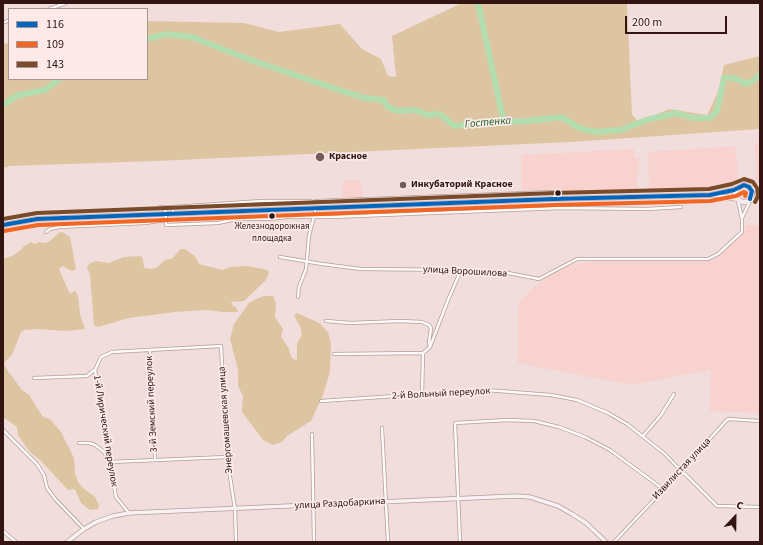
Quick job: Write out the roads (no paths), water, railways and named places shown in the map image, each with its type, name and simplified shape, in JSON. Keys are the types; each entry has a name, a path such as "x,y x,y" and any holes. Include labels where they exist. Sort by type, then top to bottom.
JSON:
{"main road":[{"path":"710,195 736,190 746,185 760,191"},
{"path":"750,188 752,193 750,200"},
{"path":"736,190 735,194 738,200"},
{"path":"3,225 37,219 173,213 554,199 710,195 727,196 744,202 760,197"}],"street":[{"path":"51,8 66,3"},
{"path":"316,201 554,192 554,199"},
{"path":"738,200 742,219"},
{"name":"улица Ворошилова","path":"280,256 322,264 361,269 503,272 539,279 577,259 710,258 718,254 740,234 742,230 742,219 750,200"},
{"path":"160,208 262,201 311,201"},
{"path":"165,207 166,225 218,223 236,219 269,219 314,216 331,217 561,208 681,207"},
{"path":"173,207 173,213"},
{"path":"298,297 299,288 308,261 309,236 316,208"},
{"path":"46,232 50,229 59,227 145,223 166,220"},
{"path":"334,354 422,353 430,347 462,270"},
{"path":"326,321 351,323 400,321 422,322 429,325 431,328 430,347"},
{"name":"Энергомашевская улица","path":"150,350 221,346 227,457 235,509 236,542"},
{"name":"1-й Лирический переулок","path":"129,513 116,497 95,370 101,357 112,352 150,350"},
{"name":"3-й Земский переулок","path":"150,350 154,459"},
{"path":"422,353 422,394"},
{"path":"34,378 87,376 95,370"},
{"name":"2-й Вольный переулок","path":"320,401 486,390 551,395 577,400 628,424 665,454 717,506 760,507"},
{"path":"643,436 661,415 674,394"},
{"name":"Извилистая улица","path":"614,542 728,419 760,421"},
{"path":"460,542 455,423 508,420 534,422 559,427 585,437 610,450 663,489"},
{"path":"382,428 388,542"},
{"path":"3,430 37,464 44,475 48,488 56,500 84,529"},
{"path":"312,434 312,505 314,542"},
{"path":"79,443 96,445 104,452 110,462 227,457"},
{"name":"улица Раздобаркина","path":"67,542 84,529 106,518 129,513 459,498 530,497 545,501 572,514 606,542"},
{"path":"3,530 16,542"}],"waterway":[{"path":"478,3 504,123"},
{"name":"Гостенка","path":"148,39 167,34 192,37 248,59 339,90 365,98 383,100 388,107 398,111 415,110 428,115 440,114 454,126 561,117 581,129 597,132 621,130 646,120 677,113 692,118 710,118 717,111 724,78 734,78 747,84 760,74"},
{"name":"Гостенка","path":"3,105 18,95 45,90 58,80"}],"place":[{"name":"Красное","path":"320,157"},
{"name":"Инкубаторий Красное","path":"403,185"},
{"name":"Железнодорожная площадка","path":"272,216"}]}
